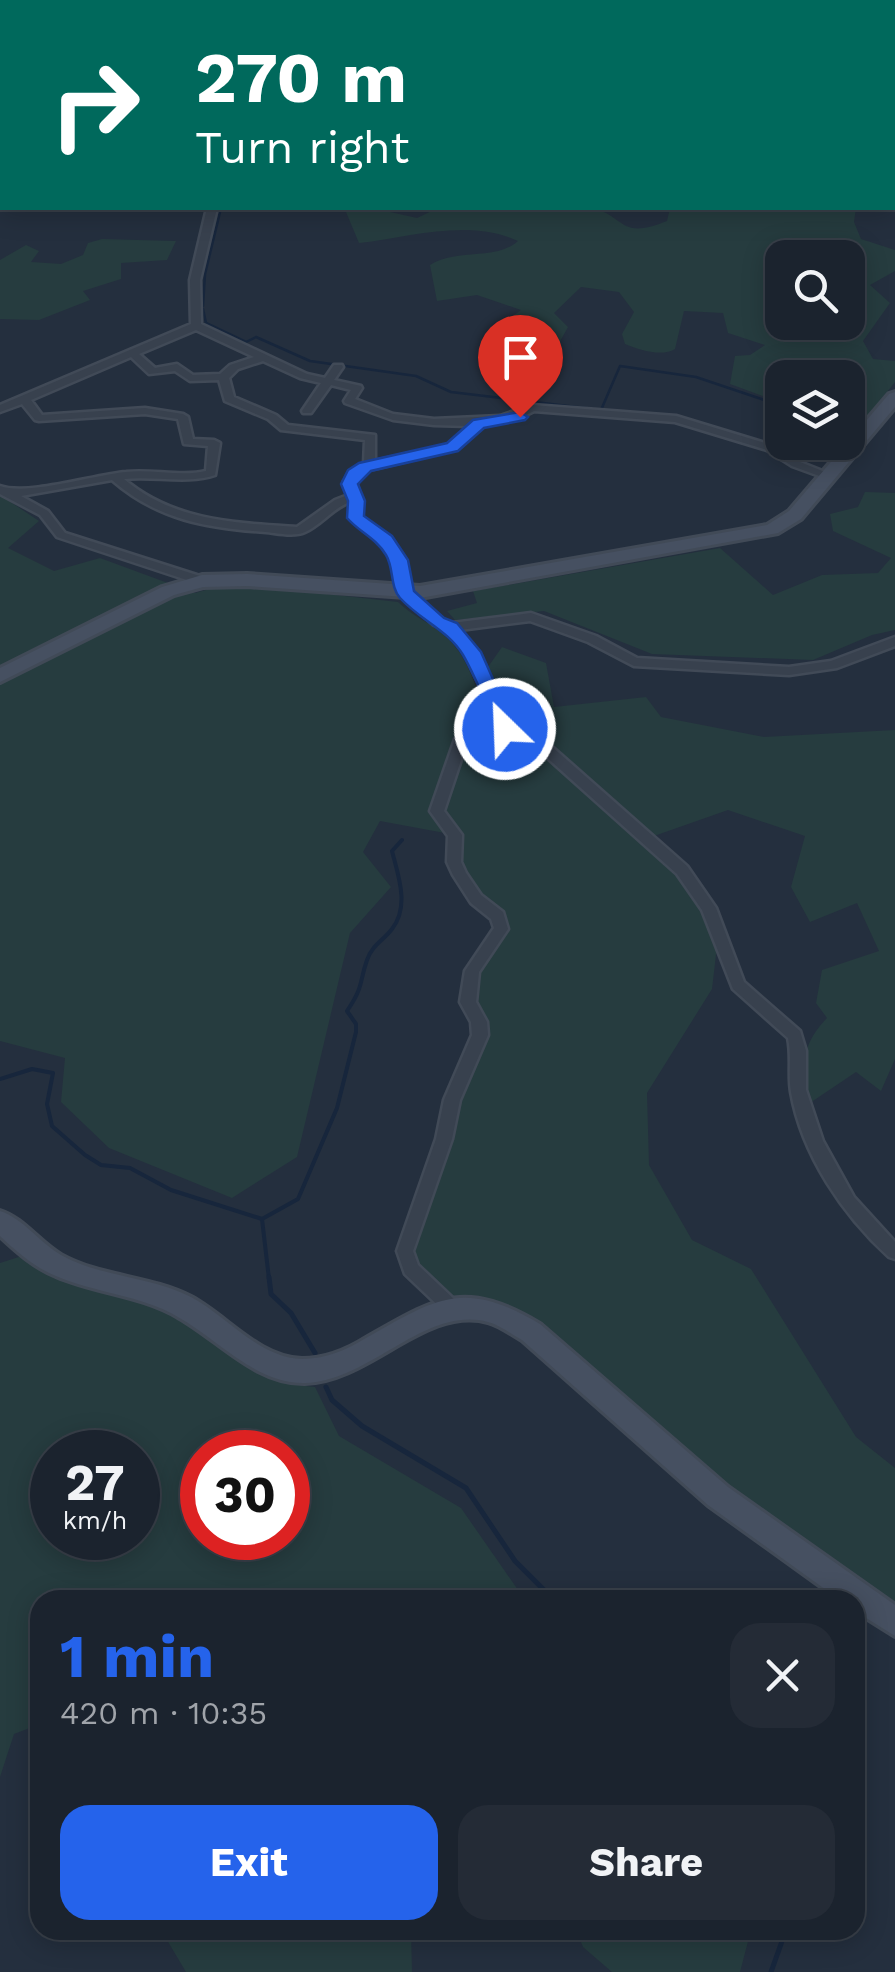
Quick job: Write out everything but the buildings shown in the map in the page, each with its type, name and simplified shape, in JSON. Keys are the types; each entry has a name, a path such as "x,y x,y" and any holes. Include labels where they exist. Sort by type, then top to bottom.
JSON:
{"street":[{"path":"196,326 195,280 212,210"},
{"path":"0,409 196,326 326,382 356,388 349,401 376,412 479,424 516,418 532,408 676,419 771,448 796,464 829,476"},
{"path":"132,353 153,372 176,367 190,378 223,378 234,367 264,357"},
{"path":"307,411 338,367"},
{"path":"223,378 230,399 272,417 285,428 370,436 369,466"},
{"path":"0,676 168,591 202,581 247,580 405,593 763,532 790,520 895,397"},
{"path":"5,491 53,489 114,476 207,475 213,467 214,443 188,442 183,417 144,411 39,418 25,400"},
{"path":"456,421 461,440"},
{"path":"479,424 440,451 369,466 352,478 356,518 386,540 399,560 405,593 438,622 451,627 531,617 584,636 634,662 789,671 834,665 895,641"},
{"path":"114,476 169,515 282,530 306,529 336,504 354,497"},
{"path":"5,491 44,513 61,535 202,581"},
{"path":"451,627 471,652 493,700 668,856 698,889 716,922 738,985 795,1036 800,1098 822,1160 870,1230 895,1252"},
{"path":"452,1308 411,1270 406,1251 444,1139 452,1100 480,1035 479,1022 468,1002 472,971 500,929 498,916 476,899 460,875 454,862 455,835 437,811 460,742 515,722"},
{"path":"0,1221 55,1264 167,1298 281,1367 308,1371 336,1364 409,1324 452,1308 488,1310 523,1326 718,1496 850,1590"},
{"path":"865,1601 895,1622"}],"green space":[{"path":"381,210 417,218 434,210 598,210 624,225 639,228 667,221 670,210 856,210 854,222 864,240 765,240 765,340 864,340 873,359 895,361 895,382 865,420 865,360 765,360 765,397 730,384 735,356 750,355 765,345 728,333 723,313 684,311 675,349 650,352 625,344 622,334 634,312 619,292 581,287 554,313 568,327 558,345 502,337 495,329 521,310 477,295 437,301 430,265 452,257 499,251 518,241 480,231 419,234 359,243 346,212"},
{"path":"102,239 176,241 167,260 121,263 121,279 83,291 90,300 39,320 0,319 0,260 26,245 39,251 31,262 61,264 83,255 88,243"},
{"path":"865,240 895,250 895,271 870,285 890,303 865,338"},
{"path":"865,492 895,493 895,630 872,635 813,660 652,654 544,611 455,620 447,611 477,603 473,591 720,548 773,595 822,575 878,573 891,558 833,531 830,514 858,507"},
{"path":"0,495 39,521 8,548 54,571 100,558 195,593 230,583 398,602 457,649 480,698 675,870 695,896 717,946 712,989 647,1093 649,1165 692,1240 751,1269 856,1437 895,1468 895,1611 718,1488 528,1317 506,1305 438,1292 419,1272 411,1253 482,1038 476,996 481,972 504,937 503,915 479,898 458,863 461,836 380,821 363,852 391,887 350,933 297,1157 232,1198 109,1148 61,1102 65,1058 0,1041"},
{"path":"502,647 546,663 554,707 646,697 661,717 764,737 895,730 895,1059 881,1091 856,1072 807,1105 807,1048 827,1018 816,1003 822,970 879,951 857,903 810,922 791,887 805,836 728,810 654,836 503,704 488,667"},
{"path":"22,1256 64,1281 144,1303 168,1314 264,1374 315,1387 339,1436 461,1508 518,1590 30,1590 30,1728 14,1734 0,1777 0,1263"},
{"path":"167,1940 411,1940 412,1972 186,1972"},
{"path":"580,1940 748,1940 740,1972 612,1972"}],"waterway":[{"path":"203,306 205,274 221,210"},
{"path":"203,309 206,323 246,342 256,337 310,361 416,376 451,392 601,410 620,366 696,377 765,400"},
{"path":"262,1219 298,1199 337,1108 356,1032 356,1024 347,1011 359,990 369,955 392,929 400,910 401,890 392,851 402,840"},
{"path":"0,1079 32,1069 53,1073 47,1104 52,1126 85,1155 101,1165 130,1168 171,1190 262,1219"},
{"path":"262,1219 269,1279"},
{"path":"269,1277 271,1294 291,1313 315,1353"},
{"path":"326,1387 332,1400 362,1426 466,1488 515,1561 544,1590"},
{"path":"771,1972 782,1940"}],"route":[{"path":"505,729 515,722 493,700 471,652 451,627 438,622 405,593 399,560 386,540 356,518 350,484 354,474 365,467 452,447 479,424 520,417"}]}
